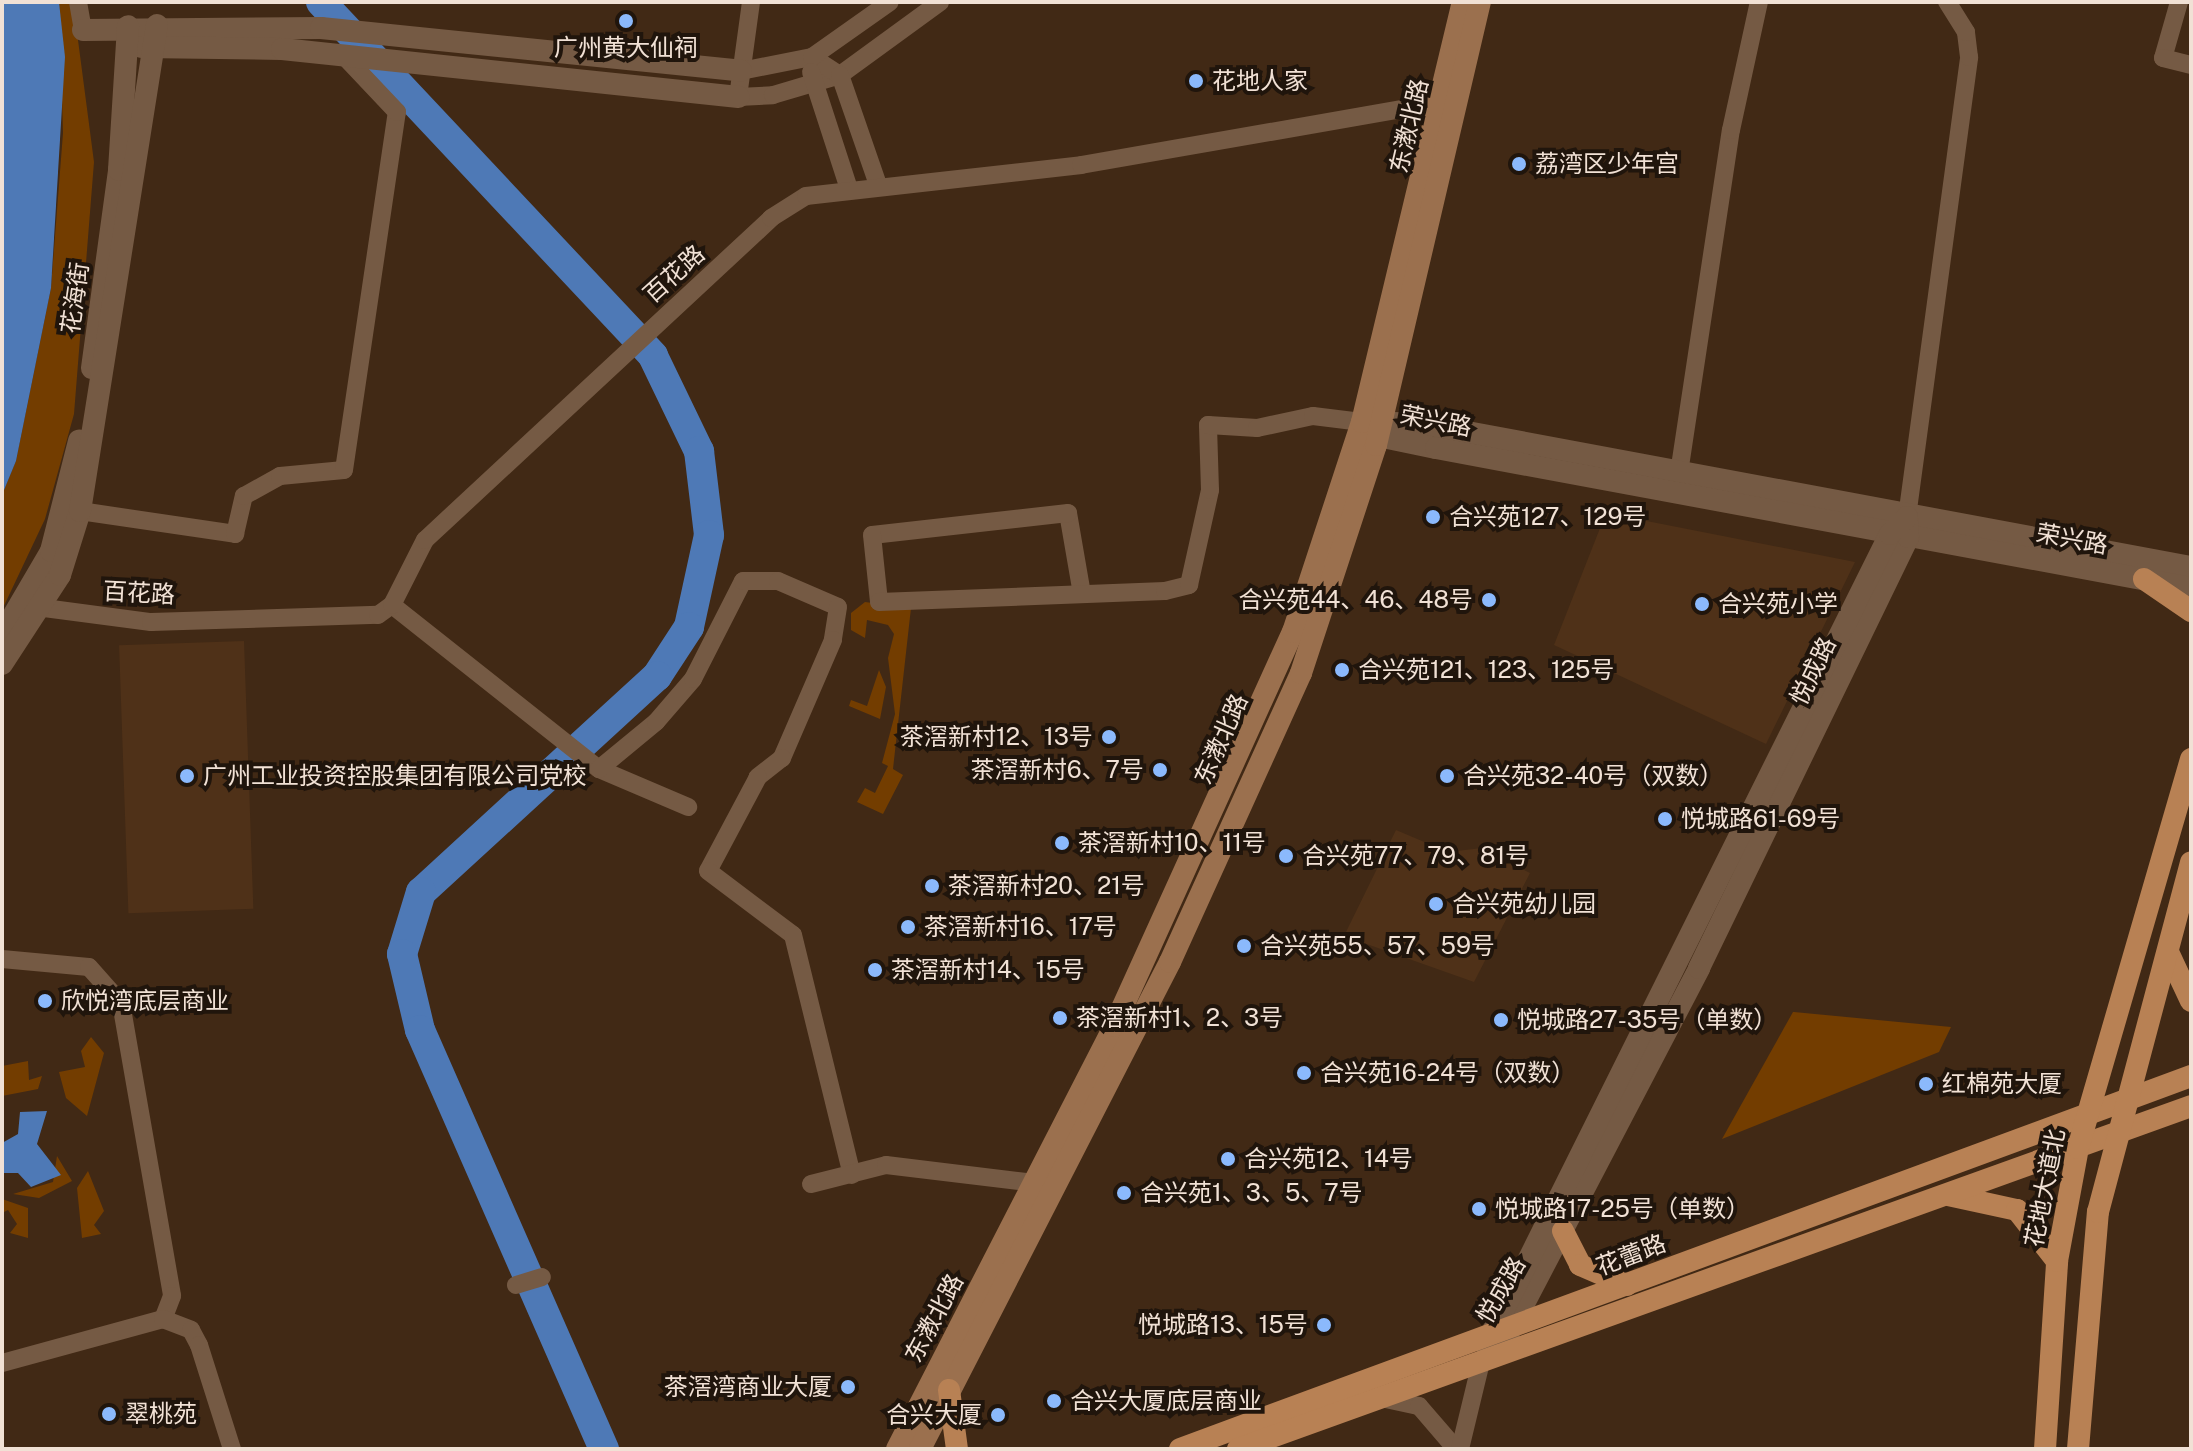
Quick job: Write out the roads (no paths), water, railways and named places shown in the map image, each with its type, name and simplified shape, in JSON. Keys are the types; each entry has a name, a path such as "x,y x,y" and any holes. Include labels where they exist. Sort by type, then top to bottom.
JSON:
{"main road":[{"name":"东漖北路","path":"1451,101 1463,2"},
{"name":"东漖北路","path":"920,1449 1164,975 1266,758 1329,596 1374,425 1451,101 1480,2"},
{"name":"东漖北路","path":"897,1449 1035,1183 1266,703 1374,425"},
{"path":"2144,579 2191,611"},
{"name":"花地大道北","path":"2045,1449 2057,1261 2078,1148 2191,759"},
{"path":"2078,1449 2090,1268 2116,1133 2191,862"},
{"path":"2168,952 2191,1001"},
{"name":"花蕾路","path":"1180,1449 1488,1338 2191,1076"},
{"name":"花蕾路","path":"1238,1449 2191,1106"},
{"path":"1943,1194 2017,1210 2057,1261"},
{"path":"1563,1231 1580,1265 1627,1285"},
{"path":"949,1390 957,1449"}],"street":[{"path":"78,2 83,30 128,37 321,28 741,71 812,57 890,2"},
{"path":"738,97 751,2"},
{"path":"156,36 344,56 441,71 738,97 840,75 940,2"},
{"path":"1679,473 1731,130 1759,2"},
{"path":"1902,529 1969,57 1966,32 1947,2"},
{"path":"2179,2 2163,58 2191,65"},
{"name":"花海街","path":"2,664 80,511 156,36"},
{"name":"花海街","path":"2,635 32,607 56,537 86,409 119,170 128,37"},
{"path":"80,511 235,534 244,496 280,476 344,470 397,112 344,56"},
{"path":"812,57 840,75 878,185"},
{"path":"812,57 810,83 849,189"},
{"name":"百花路","path":"32,607 151,622 369,615 392,605 418,548 629,347 788,206 849,189 1081,165 1451,101"},
{"path":"1082,594 1068,513 872,535 879,602 1082,594 1189,585 1210,490 1208,425 1257,428 1313,416 1374,425"},
{"name":"荣兴路","path":"1374,425 1679,473 1902,529 2191,567"},
{"name":"荣兴路","path":"1374,425 2191,588"},
{"name":"悦成路","path":"1481,1362 1511,1329 1563,1231 1902,529"},
{"name":"悦成路","path":"1481,1362 1488,1338 1902,529"},
{"path":"595,766 656,722 693,679 743,581 778,581 838,607 833,640 782,758 758,777 708,871 793,935 852,1175"},
{"path":"392,605 595,766 688,807"},
{"path":"2,959 89,967 121,1003 172,1296 163,1319"},
{"path":"811,1184 886,1165 1035,1183"},
{"path":"516,1285 542,1277"},
{"path":"2,1363 163,1319 191,1330 199,1345 232,1449"},
{"path":"1458,1449 1481,1362"},
{"path":"1381,1398 1419,1406 1458,1449"}],"water":[{"path":"2,2 59,2 65,57 51,288 16,461 2,495"},
{"path":"47,1111 37,1144 61,1175 31,1187 18,1173 2,1173 2,1143 18,1134 20,1112"}],"waterway":[{"path":"321,2 653,356 699,451 709,535 689,627 657,676 421,892 402,954 420,1030 604,1449"}],"place":[{"name":"广州黄大仙祠","path":"626,21"},
{"name":"花地人家","path":"1196,81"},
{"name":"荔湾区少年宫","path":"1519,164"},
{"name":"合兴苑127、129号","path":"1433,517"},
{"name":"合兴苑44、46、48号","path":"1489,600"},
{"name":"合兴苑小学","path":"1702,604"},
{"name":"合兴苑121、123、125号","path":"1342,670"},
{"name":"茶滘新村12、13号","path":"1109,737"},
{"name":"茶滘新村6、7号","path":"1160,770"},
{"name":"广州工业投资控股集团有限公司党校","path":"187,776"},
{"name":"合兴苑32-40号（双数）","path":"1447,776"},
{"name":"悦城路61-69号","path":"1665,819"},
{"name":"茶滘新村10、11号","path":"1062,843"},
{"name":"合兴苑77、79、81号","path":"1286,856"},
{"name":"茶滘新村20、21号","path":"932,886"},
{"name":"合兴苑幼儿园","path":"1436,904"},
{"name":"茶滘新村16、17号","path":"908,927"},
{"name":"合兴苑55、57、59号","path":"1244,946"},
{"name":"茶滘新村14、15号","path":"875,970"},
{"name":"欣悦湾底层商业","path":"45,1001"},
{"name":"茶滘新村1、2、3号","path":"1060,1018"},
{"name":"悦城路27-35号（单数）","path":"1501,1020"},
{"name":"合兴苑16-24号（双数）","path":"1304,1073"},
{"name":"红棉苑大厦","path":"1926,1084"},
{"name":"合兴苑12、14号","path":"1228,1159"},
{"name":"合兴苑1、3、5、7号","path":"1124,1193"},
{"name":"悦城路17-25号（单数）","path":"1479,1209"},
{"name":"悦城路13、15号","path":"1324,1325"},
{"name":"茶滘湾商业大厦","path":"848,1387"},
{"name":"合兴大厦底层商业","path":"1054,1401"},
{"name":"翠桃苑","path":"109,1414"},
{"name":"合兴大厦","path":"998,1415"}]}
